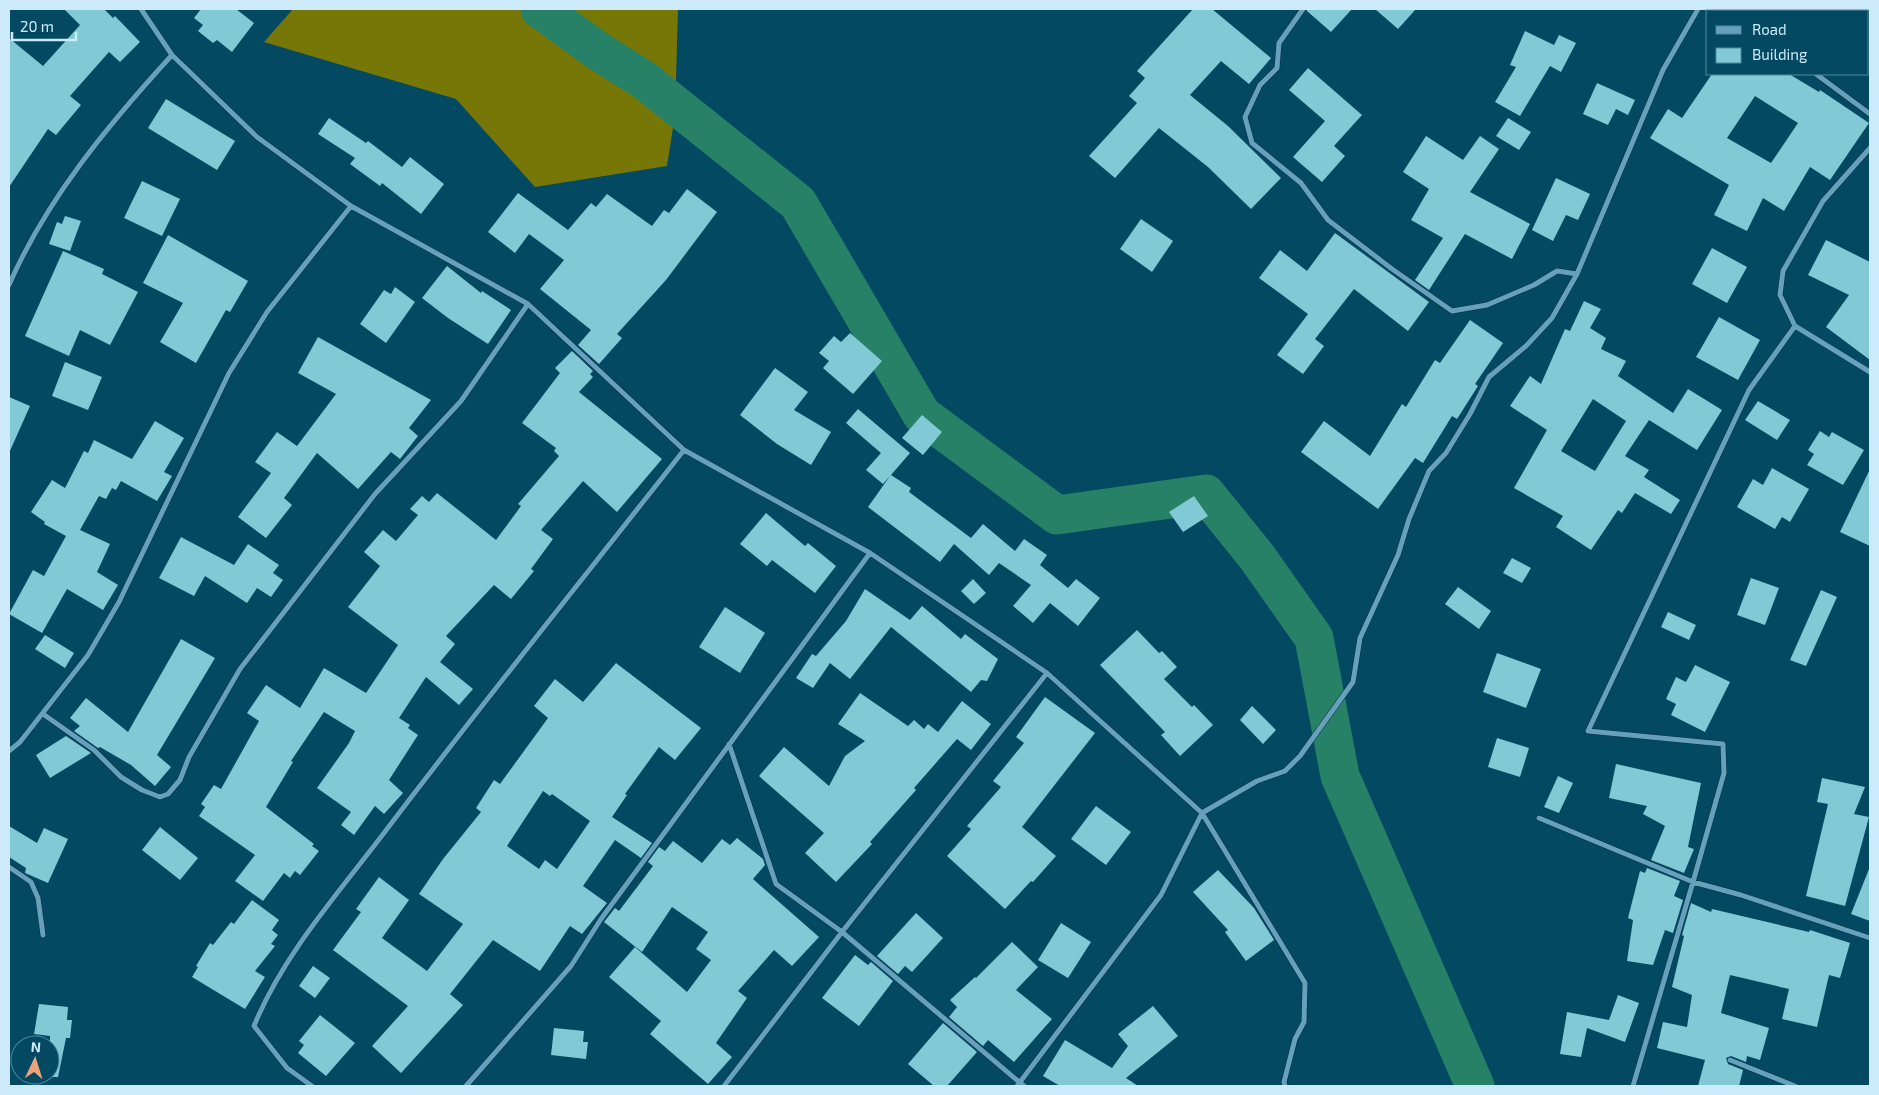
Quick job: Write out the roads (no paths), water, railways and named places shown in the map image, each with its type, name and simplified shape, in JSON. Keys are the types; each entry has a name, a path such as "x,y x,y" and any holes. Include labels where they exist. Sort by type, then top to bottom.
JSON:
{"street":[{"path":"141,9 172,55 257,137 351,206 528,304 684,450 870,553 1047,673 1202,813 1305,983 1304,1022 1295,1039 1286,1086"},
{"path":"1303,9 1279,43 1277,68 1260,86 1245,117 1252,143 1301,183 1328,220 1392,269 1452,311 1488,305 1534,286 1557,271 1576,274"},
{"path":"729,744 776,884 842,932 1020,1085 1161,896 1202,813 1257,781 1285,771 1300,756 1314,733 1353,682 1360,638 1398,555 1409,519 1429,471 1446,453 1456,438 1489,377 1526,346 1552,318 1576,274 1662,70 1698,9"},
{"path":"9,285 35,234 80,164 112,120 172,55"},
{"path":"1817,75 1870,114"},
{"path":"1870,148 1823,201 1783,271 1780,295 1795,326 1870,372"},
{"path":"9,751 20,742 88,656 119,602 229,373 267,312 351,206"},
{"path":"43,714 94,750 121,777 142,790 160,797 168,794 180,780 189,757 240,669 375,494 461,401 528,304"},
{"path":"1633,1086 1724,773 1723,744 1588,731 1749,390 1795,326"},
{"path":"312,1086 287,1068 254,1026 267,995 328,907 422,782 684,450"},
{"path":"466,1086 571,966 601,919 870,553"},
{"path":"724,1086 842,932 1047,673"},
{"path":"1539,818 1693,882 1741,895 1870,938"},
{"path":"9,867 31,882 38,898 43,935"},
{"path":"1730,1060 1795,1086"}],"waterway":[{"path":"540,9 598,51 644,80 798,203 922,415 1057,515 1206,494 1257,557 1314,638 1340,776 1475,1086"}]}
